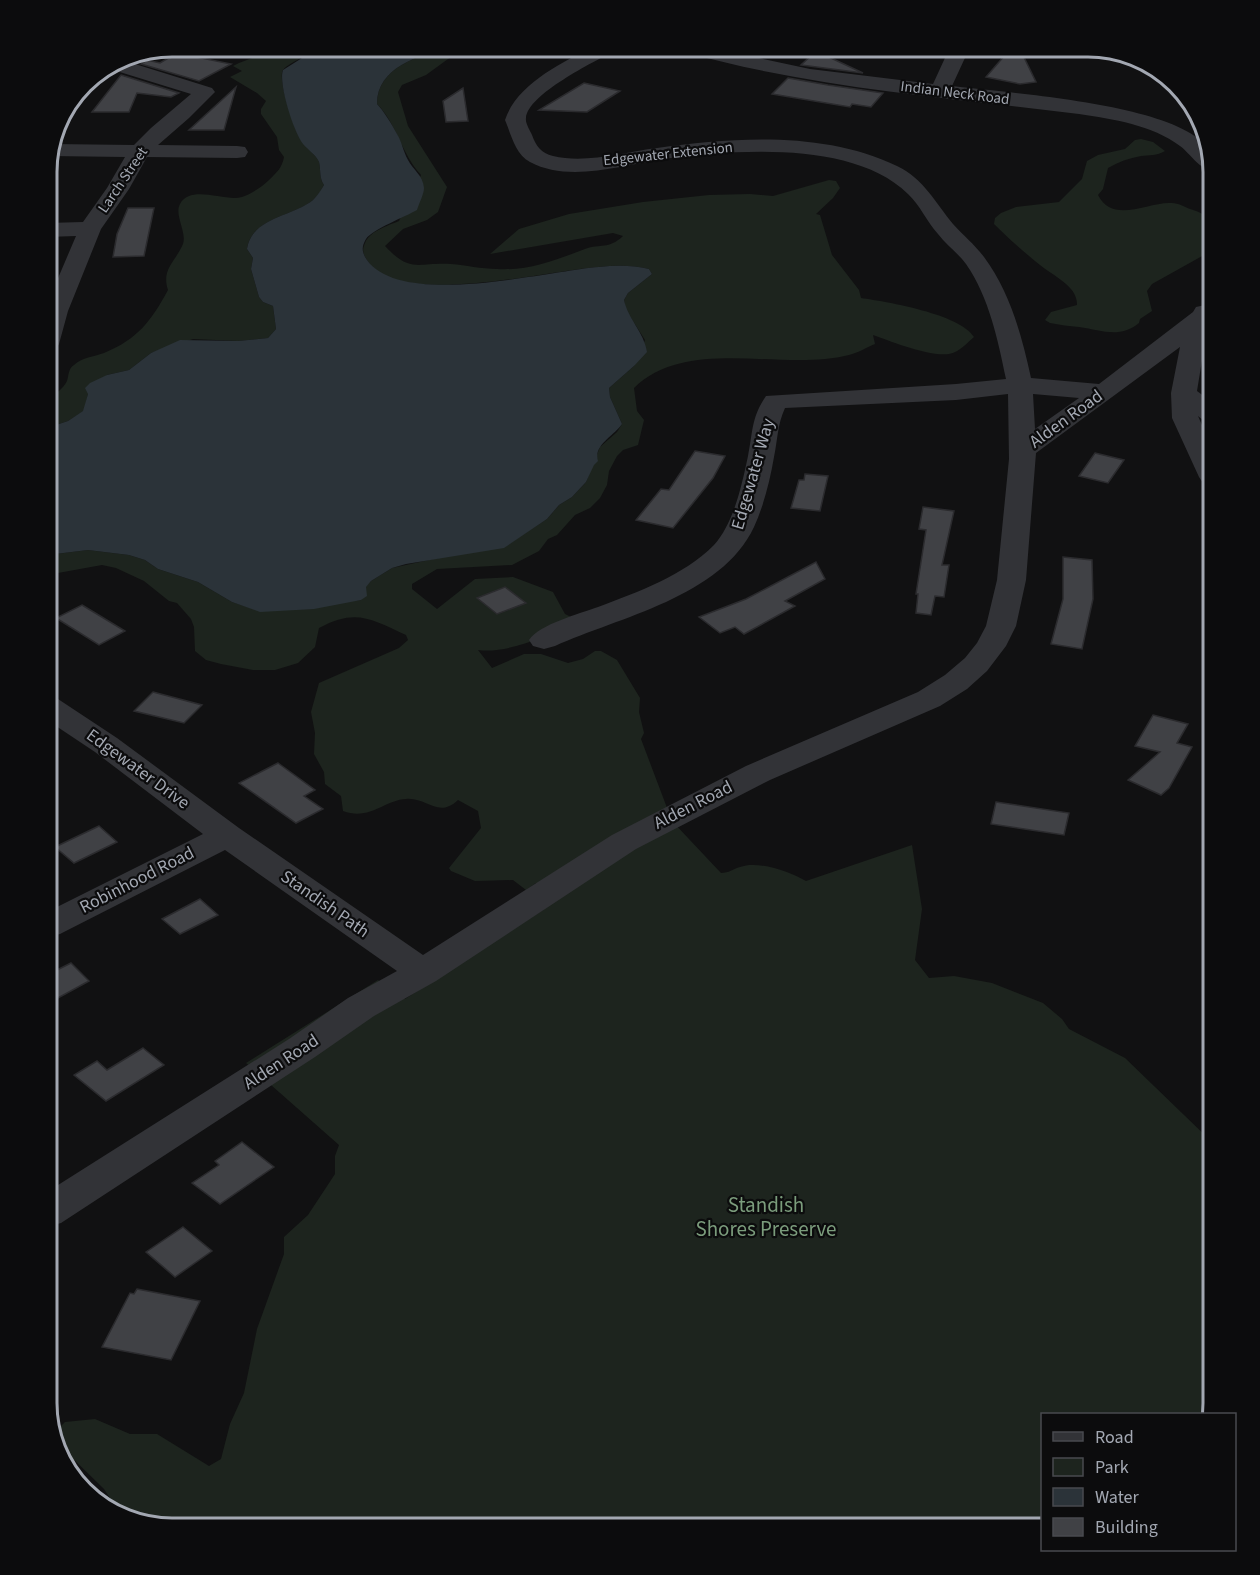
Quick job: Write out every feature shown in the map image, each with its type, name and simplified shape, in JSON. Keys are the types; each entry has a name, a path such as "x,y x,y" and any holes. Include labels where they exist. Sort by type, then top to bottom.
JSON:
{"street":[{"name":"Edgewater Extension","path":"591,57 546,84 525,102 514,118 524,143 533,154 546,160 570,163 604,161 693,149 764,147 841,155 888,170 915,189 926,200 942,225 975,261 990,285 1000,311 1020,385 1023,450"},
{"name":"Indian Neck Road","path":"723,57 781,70 1074,108 1138,121 1182,138 1202,156"},
{"path":"940,90 955,57"},
{"name":"Larch Street","path":"57,309 90,228 118,189 139,152 158,132 182,114 205,92 125,67"},
{"path":"59,150 237,152"},
{"path":"57,230 90,228"},
{"name":"Alden Road","path":"57,1205 362,1007 423,972 598,858 650,827 758,773 929,699 964,676 995,638 1008,610 1023,450 1104,392 1203,311"},
{"path":"1203,319 1193,342 1184,393 1185,418 1203,455"},
{"path":"1020,385 1104,392"},
{"name":"Edgewater Way","path":"544,640 589,619 669,589 700,571 718,555 739,528 756,476 763,444 763,428 775,401 956,392 1020,385"},
{"path":"1184,393 1203,407"},
{"name":"Edgewater Drive","path":"57,713 106,745 227,835"},
{"name":"Standish Path","path":"227,835 423,972"},
{"name":"Robinhood Road","path":"57,921 227,835"}],"green space":[{"path":"255,57 303,57 283,70 282,83 298,135 319,162 324,185 315,198 305,206 265,224 250,238 247,249 253,258 251,269 259,297 263,302 273,306 276,329 268,338 238,341 193,339 151,353 129,370 107,375 88,394 84,411 57,425 57,393 67,381 72,367 81,360 104,353 126,342 142,328 162,301 168,290 166,276 183,244 178,213 180,204 185,198 200,194 242,197 263,185 280,167 284,157 279,150 277,137 261,114 266,101 230,77 242,71 233,66"},
{"name":"Standish Shores Preserve","path":"451,57 426,75 402,85 398,92 408,126 447,187 438,212 427,220 403,229 385,246 402,260 415,265 451,264 491,269 531,266 553,261 591,247 609,245 623,236 613,233 490,254 519,229 569,214 643,202 709,195 773,196 829,180 836,181 840,188 816,214 820,215 832,255 859,290 861,298 922,310 954,322 974,337 960,349 948,354 914,349 873,335 875,344 849,355 795,360 708,359 681,363 656,372 634,388 637,411 644,420 638,445 623,450 617,456 609,471 607,485 600,498 590,508 575,515 557,535 548,539 539,551 512,565 437,569 412,584 412,589 437,609 475,579 513,577 553,592 565,614 579,621 517,646 478,650 492,668 524,654 541,654 568,663 583,659 595,651 601,651 617,660 640,698 639,712 644,733 641,739 672,821 721,873 747,865 756,865 783,871 806,881 912,845 922,909 915,960 929,978 954,976 992,983 1043,1003 1062,1019 1069,1029 1125,1058 1203,1133 1202,1413 1041,1413 1041,1518 172,1518 142,1514 114,1503 104,1489 70,1455 60,1427 65,1422 95,1419 130,1434 157,1434 209,1466 221,1459 230,1424 244,1393 257,1329 284,1254 284,1237 308,1215 335,1174 335,1156 339,1145 246,1063 378,980 405,999 543,910 536,883 526,890 513,880 475,881 449,868 481,828 478,811 458,800 444,808 438,808 413,799 406,799 369,812 353,813 343,811 341,796 325,784 324,772 314,754 315,733 311,712 319,683 399,648 408,640 406,635 373,620 343,618 319,628 315,647 298,663 275,670 253,670 206,660 195,651 194,627 191,619 177,603 169,601 144,581 116,568 102,565 57,574 57,554 88,550 129,555 145,560 158,569 198,582 232,602 260,611 361,600 365,587 392,568 504,547 547,519 559,505 572,497 586,482 600,447 617,432 622,424 610,397 609,388 634,366 645,340 626,310 624,300 628,293 652,274 649,269 605,266 513,279 443,285 412,283 386,276 369,263 363,249 367,239 379,229 399,221 421,175 408,157 390,120 377,104 379,91 384,81 392,72 413,59"},
{"path":"1135,140 1153,142 1165,151 1156,155 1128,159 1108,168 1103,189 1098,195 1105,204 1113,209 1132,210 1172,203 1201,213 1203,214 1203,256 1152,284 1147,291 1152,311 1132,328 1110,332 1050,323 1045,320 1051,312 1077,305 1073,292 1064,282 1005,235 994,224 995,218 1016,207 1059,202 1082,179 1087,161 1098,155 1125,149"}],"water":[{"path":"418,57 392,72 384,81 379,91 377,104 400,140 408,160 422,180 424,188 422,196 417,210 375,231 366,239 363,250 367,260 385,275 411,282 442,285 512,279 605,266 649,269 652,274 628,293 624,300 643,338 647,352 609,388 610,397 622,424 601,445 597,455 598,461 586,482 572,497 559,505 547,519 504,548 392,568 371,581 366,587 367,596 361,600 314,609 260,612 232,602 198,582 158,569 145,560 129,555 88,550 57,554 57,425 68,421 83,411 88,394 85,388 90,383 107,375 129,370 151,353 180,340 238,341 268,338 276,329 273,306 263,302 259,297 251,269 253,258 247,249 250,238 256,230 304,206 313,200 324,185 319,162 303,144 295,130 283,86 283,70 302,58"}],"building":[{"path":"170,57 197,57 231,64 199,81 141,64 147,60 160,63"},
{"path":"810,57 829,57 863,73 801,65"},
{"path":"1003,57 1024,57 1036,82 1020,84 986,77"},
{"path":"121,75 179,93 171,97 137,93 129,112 92,112"},
{"path":"788,78 883,93 871,107 852,104 850,107 772,94"},
{"path":"584,83 620,91 587,112 539,110"},
{"path":"236,87 224,130 189,130"},
{"path":"463,88 468,121 446,122 443,101"},
{"path":"128,208 154,208 144,256 113,257 117,234"},
{"path":"695,451 725,456 713,478 673,528 636,520 661,489 669,490"},
{"path":"1095,453 1124,460 1108,483 1079,476"},
{"path":"805,474 828,476 820,511 791,508 799,480 804,480"},
{"path":"923,507 954,511 942,565 949,565 944,597 935,596 931,615 916,613 918,594 916,594 926,530 919,529"},
{"path":"1063,557 1092,560 1093,599 1082,649 1051,644 1063,599"},
{"path":"816,562 825,579 785,601 795,606 744,634 735,627 720,633 699,617 746,599"},
{"path":"505,587 526,603 497,614 477,598"},
{"path":"82,605 125,631 99,645 57,618"},
{"path":"153,692 202,705 184,723 134,711"},
{"path":"1153,715 1188,724 1177,743 1192,747 1169,788 1161,795 1128,780 1160,752 1135,746"},
{"path":"278,763 315,790 304,796 323,809 296,823 239,783"},
{"path":"996,802 1069,813 1064,835 991,824"},
{"path":"99,826 117,842 74,863 57,849 57,846"},
{"path":"200,899 218,915 180,934 162,919"},
{"path":"71,963 89,981 57,999 57,970"},
{"path":"143,1048 164,1065 106,1101 74,1075 97,1061 107,1070"},
{"path":"242,1142 274,1167 220,1204 192,1183 219,1165 215,1161"},
{"path":"183,1227 212,1251 175,1277 146,1252"},
{"path":"137,1289 200,1301 171,1360 102,1347 130,1293 134,1294"}]}
